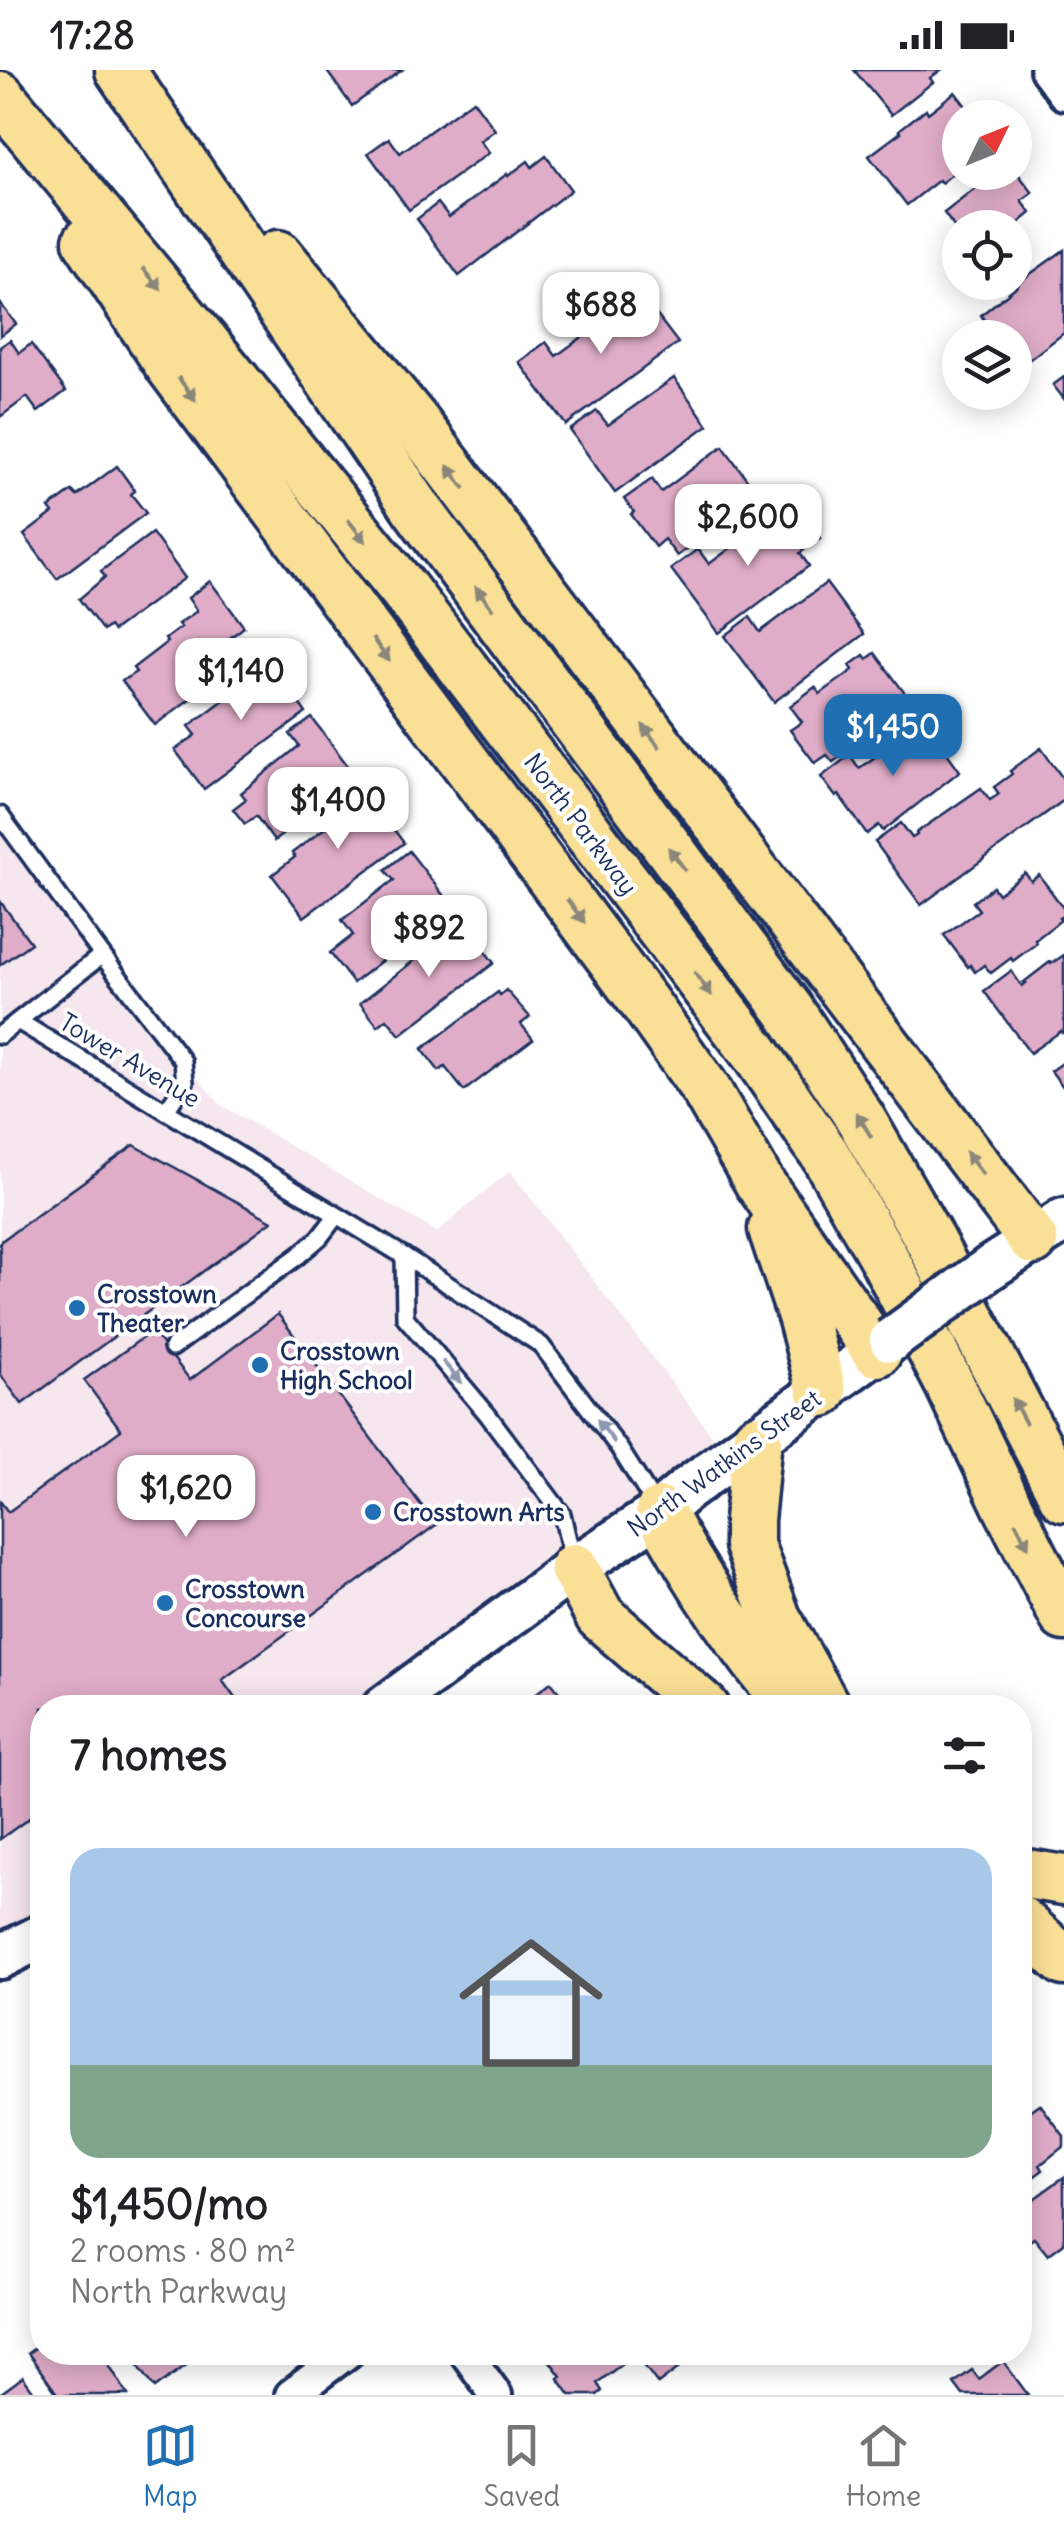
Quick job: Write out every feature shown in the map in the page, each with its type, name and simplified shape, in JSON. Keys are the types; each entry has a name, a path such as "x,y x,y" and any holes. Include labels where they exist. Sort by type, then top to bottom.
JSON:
{"main road":[{"path":"120,70 418,509 788,1010 860,1118 927,1236 1064,1497"},
{"path":"128,70 414,421 1048,1230"},
{"path":"0,99 160,352 646,1006 706,1090 759,1182 884,1346"},
{"name":"North Parkway","path":"0,99 204,342 404,590 756,1054 824,1153 885,1260 1064,1616"},
{"path":"759,1182 822,1392"},
{"name":"North Watkins Street","path":"402,1695 1048,1230"},
{"path":"757,1438 749,1545 776,1618 819,1695"},
{"path":"660,1512 696,1576 782,1695"},
{"path":"574,1568 600,1616 691,1695"},
{"path":"1032,1875 1064,1880"},
{"path":"0,1957 30,1942"}],"street":[{"path":"1046,70 1064,94"},
{"path":"290,2395 330,2365"},
{"path":"474,2365 496,2395"}],"lane":[{"path":"0,815 183,1061 184,1082 166,1111"},
{"name":"Tower Avenue","path":"102,955 18,1021 404,1256 541,1345 619,1448 660,1512"},
{"path":"0,1035 18,1021"},
{"path":"172,1348 298,1256 336,1216"},
{"path":"404,1256 405,1316 488,1415 562,1514 574,1568"}],"shaded area":[{"path":"0,815 183,1061 221,1105 437,1232 510,1171 730,1459 400,1695 30,1695 30,1942 0,1957"}],"building":[{"path":"326,70 402,70 352,106"},
{"path":"854,70 941,70 930,78 933,82 891,115"},
{"path":"955,92 961,100 945,100"},
{"path":"473,100 495,130 480,141 489,153 409,210 368,153 389,138 400,153"},
{"path":"942,102 942,182 939,180 907,205 869,156 926,109 928,113"},
{"path":"546,156 571,190 459,276 417,219 438,203 449,217 507,174 528,161 532,167"},
{"path":"974,190 1033,193 1022,201 1029,210 948,210"},
{"path":"1064,250 1064,333 1032,357 1032,320 984,320 981,315 1000,300 1032,300 1032,273"},
{"path":"636,281 678,343 566,425 519,362 546,342 556,356 621,309 613,298"},
{"path":"0,303 16,324 0,336"},
{"path":"10,340 19,353 31,344 66,391 38,412 27,397 0,417 0,347"},
{"path":"1064,377 1064,399 1053,385"},
{"path":"674,378 708,425 615,493 570,430 597,411 608,425"},
{"path":"723,446 759,496 677,556 664,539 655,547 624,499 652,479 661,492"},
{"path":"117,466 146,513 57,579 24,535 53,513 49,508 72,491 77,496"},
{"path":"797,507 820,538 800,553 809,566 719,633 671,569 698,549 709,564 774,516 778,521"},
{"path":"152,533 185,578 113,631 109,626 103,631 79,599 105,577 101,571"},
{"path":"210,581 244,627 231,637 246,657 155,725 122,681 167,642 165,639 181,627 178,624 197,611 188,598"},
{"path":"826,583 864,634 774,702 725,636 750,617 760,632"},
{"path":"263,652 306,713 204,789 175,750 196,735 189,726 248,682 239,670"},
{"path":"875,653 912,703 833,762 827,755 815,763 790,730 802,722 790,706 815,687 820,694 853,670 850,665"},
{"path":"312,718 357,778 274,841 256,816 245,824 233,809 246,799 241,793 299,746 290,734"},
{"path":"925,723 960,771 883,831 879,825 867,834 821,777 850,755 859,768"},
{"path":"1041,748 1064,780 1064,800 921,905 875,842 901,823 912,838 981,788 990,800 999,794 994,787"},
{"path":"358,782 404,843 304,917 272,875 295,857 292,853 343,814 333,801"},
{"path":"409,851 454,909 353,983 330,953 353,935 342,920 394,880 385,870"},
{"path":"1025,873 1031,881 1039,875 1064,909 1064,915 1013,961 1011,958 991,973 984,965 975,972 944,935 979,910 973,902 993,887 998,894"},
{"path":"0,901 31,943 0,965"},
{"path":"463,922 494,963 400,1035 387,1019 378,1026 360,1003"},
{"path":"1064,955 1064,1031 1030,1053 984,991 1011,971 1022,986"},
{"path":"506,990 530,1017 521,1024 533,1039 464,1091 445,1067 439,1071 422,1049"},
{"path":"1064,1062 1064,1088 1051,1071"},
{"name":"Crosstown Theater","path":"134,1145 272,1221 22,1404 0,1374 0,1242"},
{"name":"Crosstown Concourse","path":"278,1314 436,1525 222,1680 233,1695 30,1695 30,1818 0,1839 0,1501 8,1512 121,1430 84,1380 152,1331 190,1380"},
{"path":"551,1682 561,1695 534,1695"},
{"path":"1040,2104 1064,2136 1064,2146 1040,2165 1043,2170 1032,2178 1032,2110"},
{"path":"1064,2177 1064,2243 1048,2255 1032,2239 1032,2200"},
{"path":"37,2365 109,2365 128,2395 58,2395"},
{"path":"138,2365 186,2365 155,2388"},
{"path":"553,2365 621,2365 597,2383 602,2391 597,2395 570,2395 558,2378 561,2376"},
{"path":"644,2365 677,2365 679,2368 658,2384"},
{"path":"998,2365 1006,2365 1028,2395 963,2395 954,2383 972,2370 979,2379"},
{"path":"23,2377 36,2395 0,2395 0,2394"}],"place":[{"name":"Crosstown Theater","path":"77,1308"},
{"name":"Crosstown High School","path":"260,1365"},
{"name":"Crosstown Arts","path":"373,1512"},
{"name":"Crosstown Concourse","path":"165,1603"}]}
